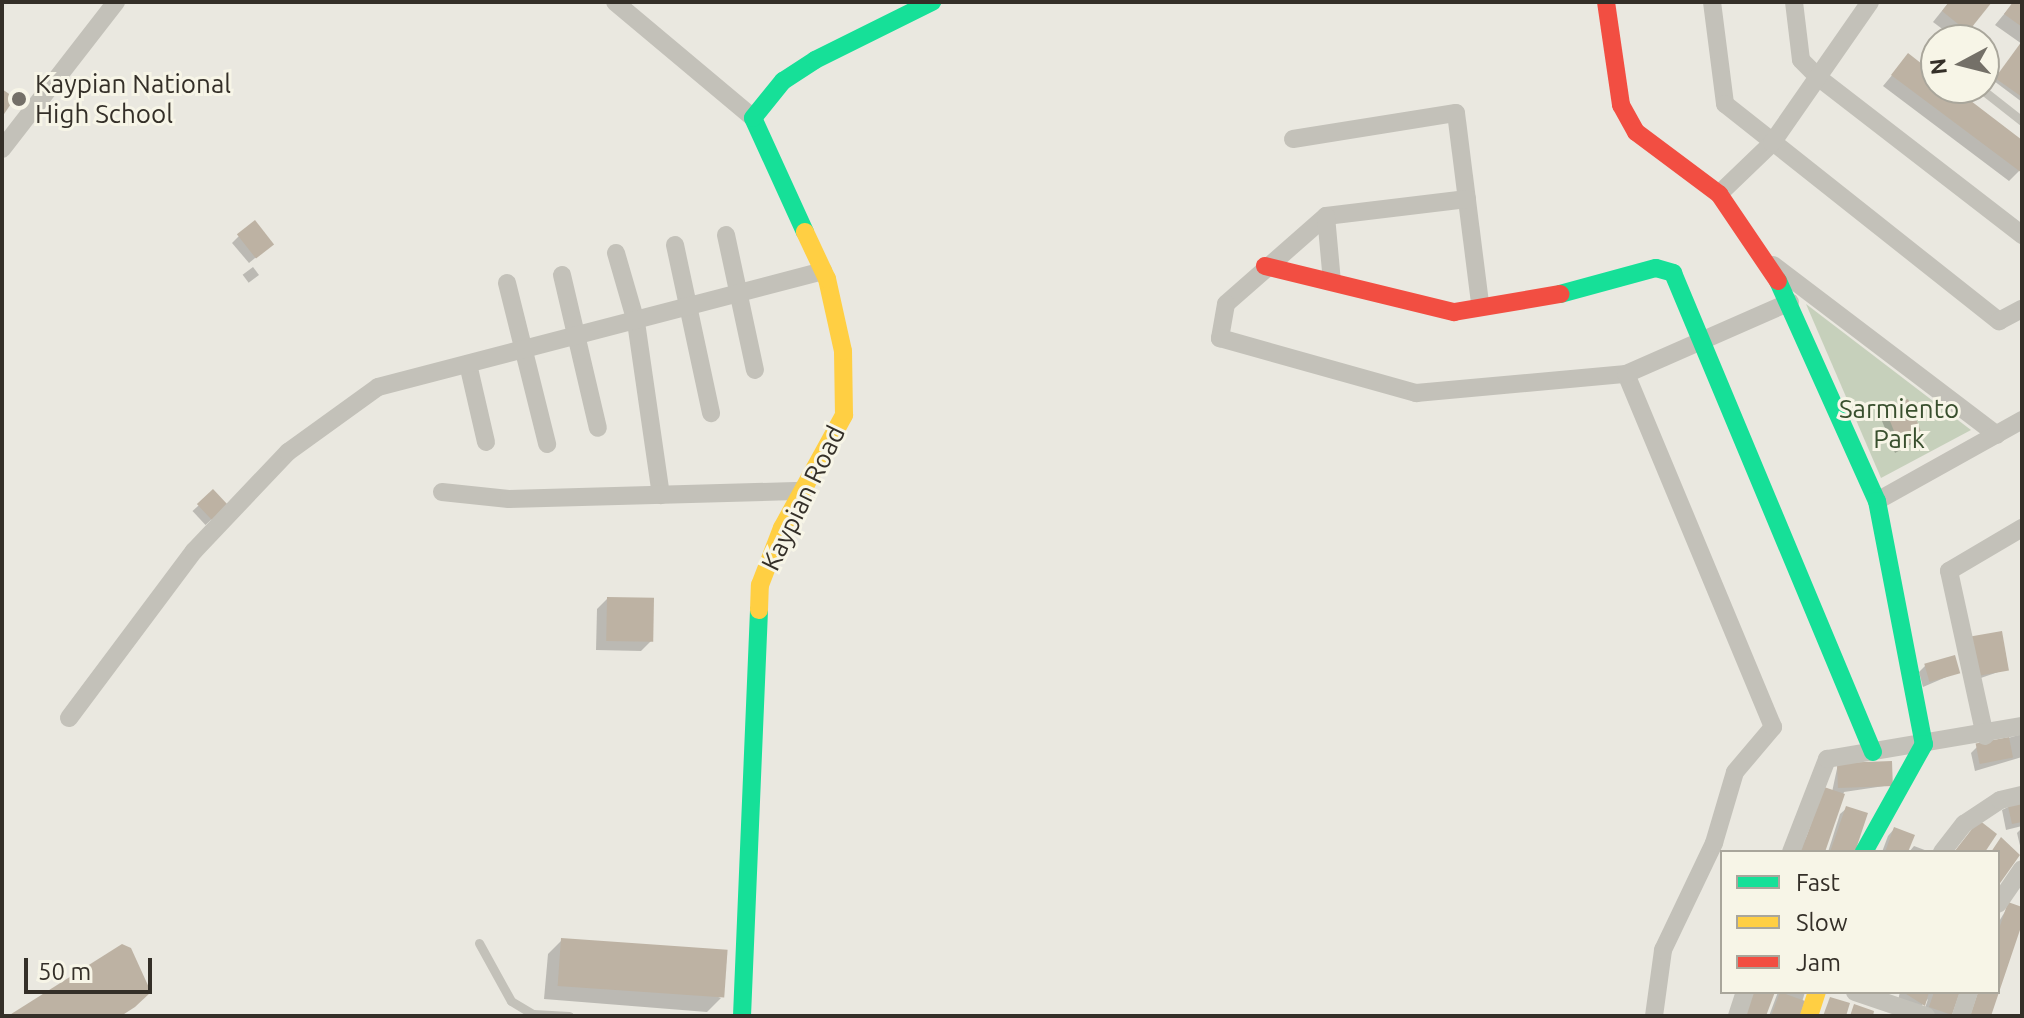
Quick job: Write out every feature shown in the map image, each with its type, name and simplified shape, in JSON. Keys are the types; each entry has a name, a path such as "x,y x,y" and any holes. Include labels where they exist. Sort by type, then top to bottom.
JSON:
{"street":[{"path":"2,147 116,2"},
{"path":"615,2 753,118 783,81 815,60 932,2"},
{"path":"1606,2 1621,105 1636,132 1719,194 1770,263 1877,501 1924,744 1865,850"},
{"path":"1712,2 1725,104 1999,321 2022,309"},
{"path":"1794,2 1801,60 1819,78 2022,235"},
{"path":"1719,194 1772,143 1870,2"},
{"path":"1293,139 1456,113 1480,304"},
{"name":"Kaypian Road","path":"742,1016 760,585 844,415 843,351 823,271 753,118"},
{"path":"1467,199 1326,216 1265,266 1226,304 1220,338 1236,348 1416,393 1626,374 1790,302"},
{"path":"1326,216 1332,282"},
{"path":"726,235 742,294 755,370"},
{"path":"675,245 692,309 711,413"},
{"path":"616,253 636,322 661,495"},
{"path":"1770,263 1997,435"},
{"path":"1265,266 1454,312 1480,304 1592,289 1656,268 1673,273 1705,338 1873,752"},
{"path":"69,718 143,612 288,452 378,387 468,364 526,354 823,271"},
{"path":"562,275 581,339 598,428"},
{"path":"507,283 547,444"},
{"path":"468,364 486,442"},
{"path":"1626,374 1773,727 1735,772 1714,843 1663,950 1654,1016"},
{"path":"1877,501 2022,420"},
{"path":"442,492 509,499 804,491"},
{"path":"1985,736 1949,571 2022,528"},
{"path":"1792,850 1827,759 1985,736 2022,726"},
{"path":"1944,850 1964,824 2000,800 2022,795"},
{"path":"2000,901 2022,869"},
{"path":"1737,1016 1744,994"},
{"path":"1809,1016 1816,994"},
{"path":"1861,994 1926,1016"},
{"path":"1961,1016 1968,994"}],"lane":[{"path":"2000,104 2022,121"},
{"path":"479,943 511,1001 533,1014 569,1016"}],"green space":[{"name":"Sarmiento Park","path":"1806,304 1971,430 1881,478"}],"building":[{"path":"1949,2 1992,2 1974,24 1958,24 1942,11"},
{"path":"2013,2 2022,2 2022,27 2004,14"},
{"path":"2022,41 2022,97 2000,82 2000,71"},
{"path":"1908,53 1920,62 1920,97 1891,75"},
{"path":"2,89 15,98 2,117"},
{"path":"1930,104 1975,104 2022,140 2022,173"},
{"path":"255,220 274,244 256,259 237,234"},
{"path":"1908,399 1924,438 1901,447 1885,408"},
{"path":"213,489 229,506 213,521 197,504"},
{"path":"607,597 654,598 653,642 606,641"},
{"path":"2002,631 2009,670 1977,676 1970,637"},
{"path":"1955,655 1960,673 1929,682 1924,664"},
{"path":"2009,737 2013,758 1980,764 1976,743"},
{"path":"1892,761 1893,786 1838,788 1837,763"},
{"path":"1824,787 1845,794 1826,850 1802,850"},
{"path":"2022,798 2022,822 2012,824 2007,802"},
{"path":"1846,806 1868,813 1856,850 1831,850"},
{"path":"1979,820 1997,834 1986,850 1956,850"},
{"path":"1894,827 1915,835 1909,850 1886,850"},
{"path":"2001,837 2020,855 2000,883 2000,850 1992,850"},
{"path":"2008,902 2022,907 2022,924 2000,989 2000,926"},
{"path":"561,938 728,950 724,998 558,986"},
{"path":"122,944 131,948 151,992 121,1016 8,1016"},
{"path":"1752,994 1774,994 1766,1016 1745,1016"},
{"path":"1779,994 1805,1001 1800,1016 1771,1016"},
{"path":"1906,994 1928,994 1925,1006"},
{"path":"1933,994 1959,994 1952,1015 1929,1007"},
{"path":"1977,994 1998,994 1991,1016 1970,1016"},
{"path":"1830,997 1850,1003 1846,1016 1823,1016"},
{"path":"1854,1004 1874,1011 1873,1016 1850,1016"}],"traffic: fast":[{"path":"805,232 753,118 783,81 815,60 932,2"},
{"path":"1560,294 1656,268 1673,273 1873,752"},
{"path":"1778,281 1877,501 1924,744 1865,850"},
{"path":"742,1016 759,610"}],"traffic: slow":[{"path":"759,610 760,585 782,528 844,415 843,351 827,279 805,232"},
{"path":"1809,1016 1816,994"}],"traffic: jam":[{"path":"1606,2 1621,105 1636,132 1719,194 1778,281"},
{"path":"1265,266 1454,312 1560,294"}],"place":[{"name":"Kaypian National High School","path":"19,99"}]}
